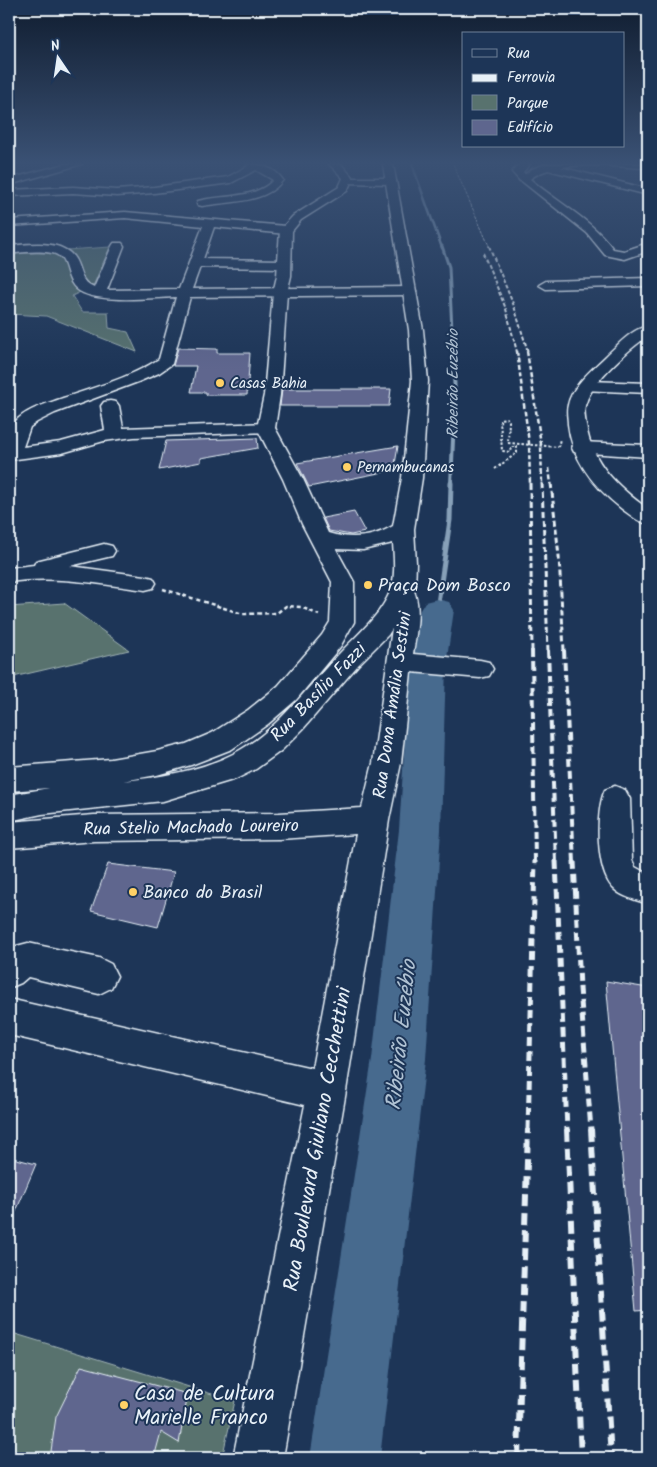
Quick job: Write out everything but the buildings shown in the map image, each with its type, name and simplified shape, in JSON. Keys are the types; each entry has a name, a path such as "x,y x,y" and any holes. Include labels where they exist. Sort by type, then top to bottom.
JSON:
{"street":[{"path":"10,454 22,425 31,418 49,408 132,379 153,370 166,361 184,293 206,232"},
{"path":"286,232 272,395 266,428 320,538 337,568 344,588 329,618"},
{"path":"400,232 416,330 420,381 412,478 403,529 406,562 403,590"},
{"path":"595,232 609,252 626,255 648,247"},
{"path":"98,294 118,246"},
{"path":"9,250 46,249 62,252 67,257 77,284 85,290 98,294 409,291"},
{"path":"195,263 284,264"},
{"path":"546,285 648,282"},
{"path":"648,330 623,349 592,380 576,404 577,435 581,448 601,480 610,490 648,518"},
{"path":"588,386 648,388"},
{"path":"110,406 115,434"},
{"path":"10,454 62,447 115,434 266,428"},
{"path":"581,448 648,451"},
{"path":"320,538 337,542 362,544 390,538 403,529"},
{"path":"14,573 104,551"},
{"path":"337,568 360,558 373,557 406,562"},
{"path":"14,573 60,574 145,583"},
{"name":"Rua Dona Amália Sestini","path":"374,820 412,662 403,590"},
{"name":"Rua Basílio Fazzi","path":"9,808 42,801 163,789 226,771 246,761 272,742 293,722 349,659 383,625 403,590"},
{"name":"Rua Basílio Fazzi","path":"9,779 111,771 157,763 191,754 222,741 258,717 287,694 331,641 329,618"},
{"path":"412,662 471,668"},
{"path":"615,799 616,862 620,874 628,881 648,889"},
{"name":"Rua Stelio Machado Loureiro","path":"9,835 94,828 279,826 374,820"},
{"name":"Rua Boulevard Giuliano Cecchettini","path":"258,1458 327,1091 374,820"},
{"path":"9,971 18,960 28,960 99,976"},
{"path":"9,1017 327,1091"}],"path":[{"path":"495,469 516,453 517,447 511,447 510,452 502,451 500,419 502,418 507,418 509,421 508,443 558,447"},
{"path":"145,583 243,614 277,613 286,606 301,607 329,618"}],"green space":[{"path":"110,247 93,286 72,296 82,312 108,312 109,328 128,332 137,352 46,316 9,314 9,254"},
{"path":"64,603 129,650 9,678 9,607"},
{"path":"9,1332 235,1401 222,1458 9,1458"}],"waterway":[{"name":"Ribeirão Euzébio","path":"436,232 442,248"},
{"name":"Ribeirão Euzébio","path":"442,246 449,267 453,352"},
{"name":"Ribeirão Euzébio","path":"451,484 455,396 453,351"},
{"name":"Ribeirão Euzébio","path":"416,618 437,610 450,520 451,483"},
{"name":"Ribeirão Euzébio","path":"345,1458 399,1059 420,830 428,665 437,610"}],"railway":[{"path":"483,232 490,248"},
{"path":"489,246 514,306 528,352"},
{"path":"483,253 506,309 517,352"},
{"path":"517,351 529,443 530,484"},
{"path":"527,351 541,444 542,484"},
{"path":"549,468 551,484"},
{"path":"530,483 532,651"},
{"path":"542,483 548,651"},
{"path":"551,483 559,556 564,651"},
{"path":"532,650 535,862"},
{"path":"548,650 556,863"},
{"path":"564,650 574,863"},
{"path":"556,861 567,1130"},
{"path":"574,861 580,988 591,1130"},
{"path":"528,1130 535,862"},
{"path":"518,1458 528,1129"},
{"path":"567,1129 581,1458"},
{"path":"591,1129 611,1458"}],"place":[{"name":"Casas Bahia","path":"220,383"},
{"name":"Pernambucanas","path":"347,467"},
{"name":"Praça Dom Bosco","path":"368,585"},
{"name":"Banco do Brasil","path":"133,892"},
{"name":"Casa de Cultura Marielle Franco","path":"124,1405"}]}
